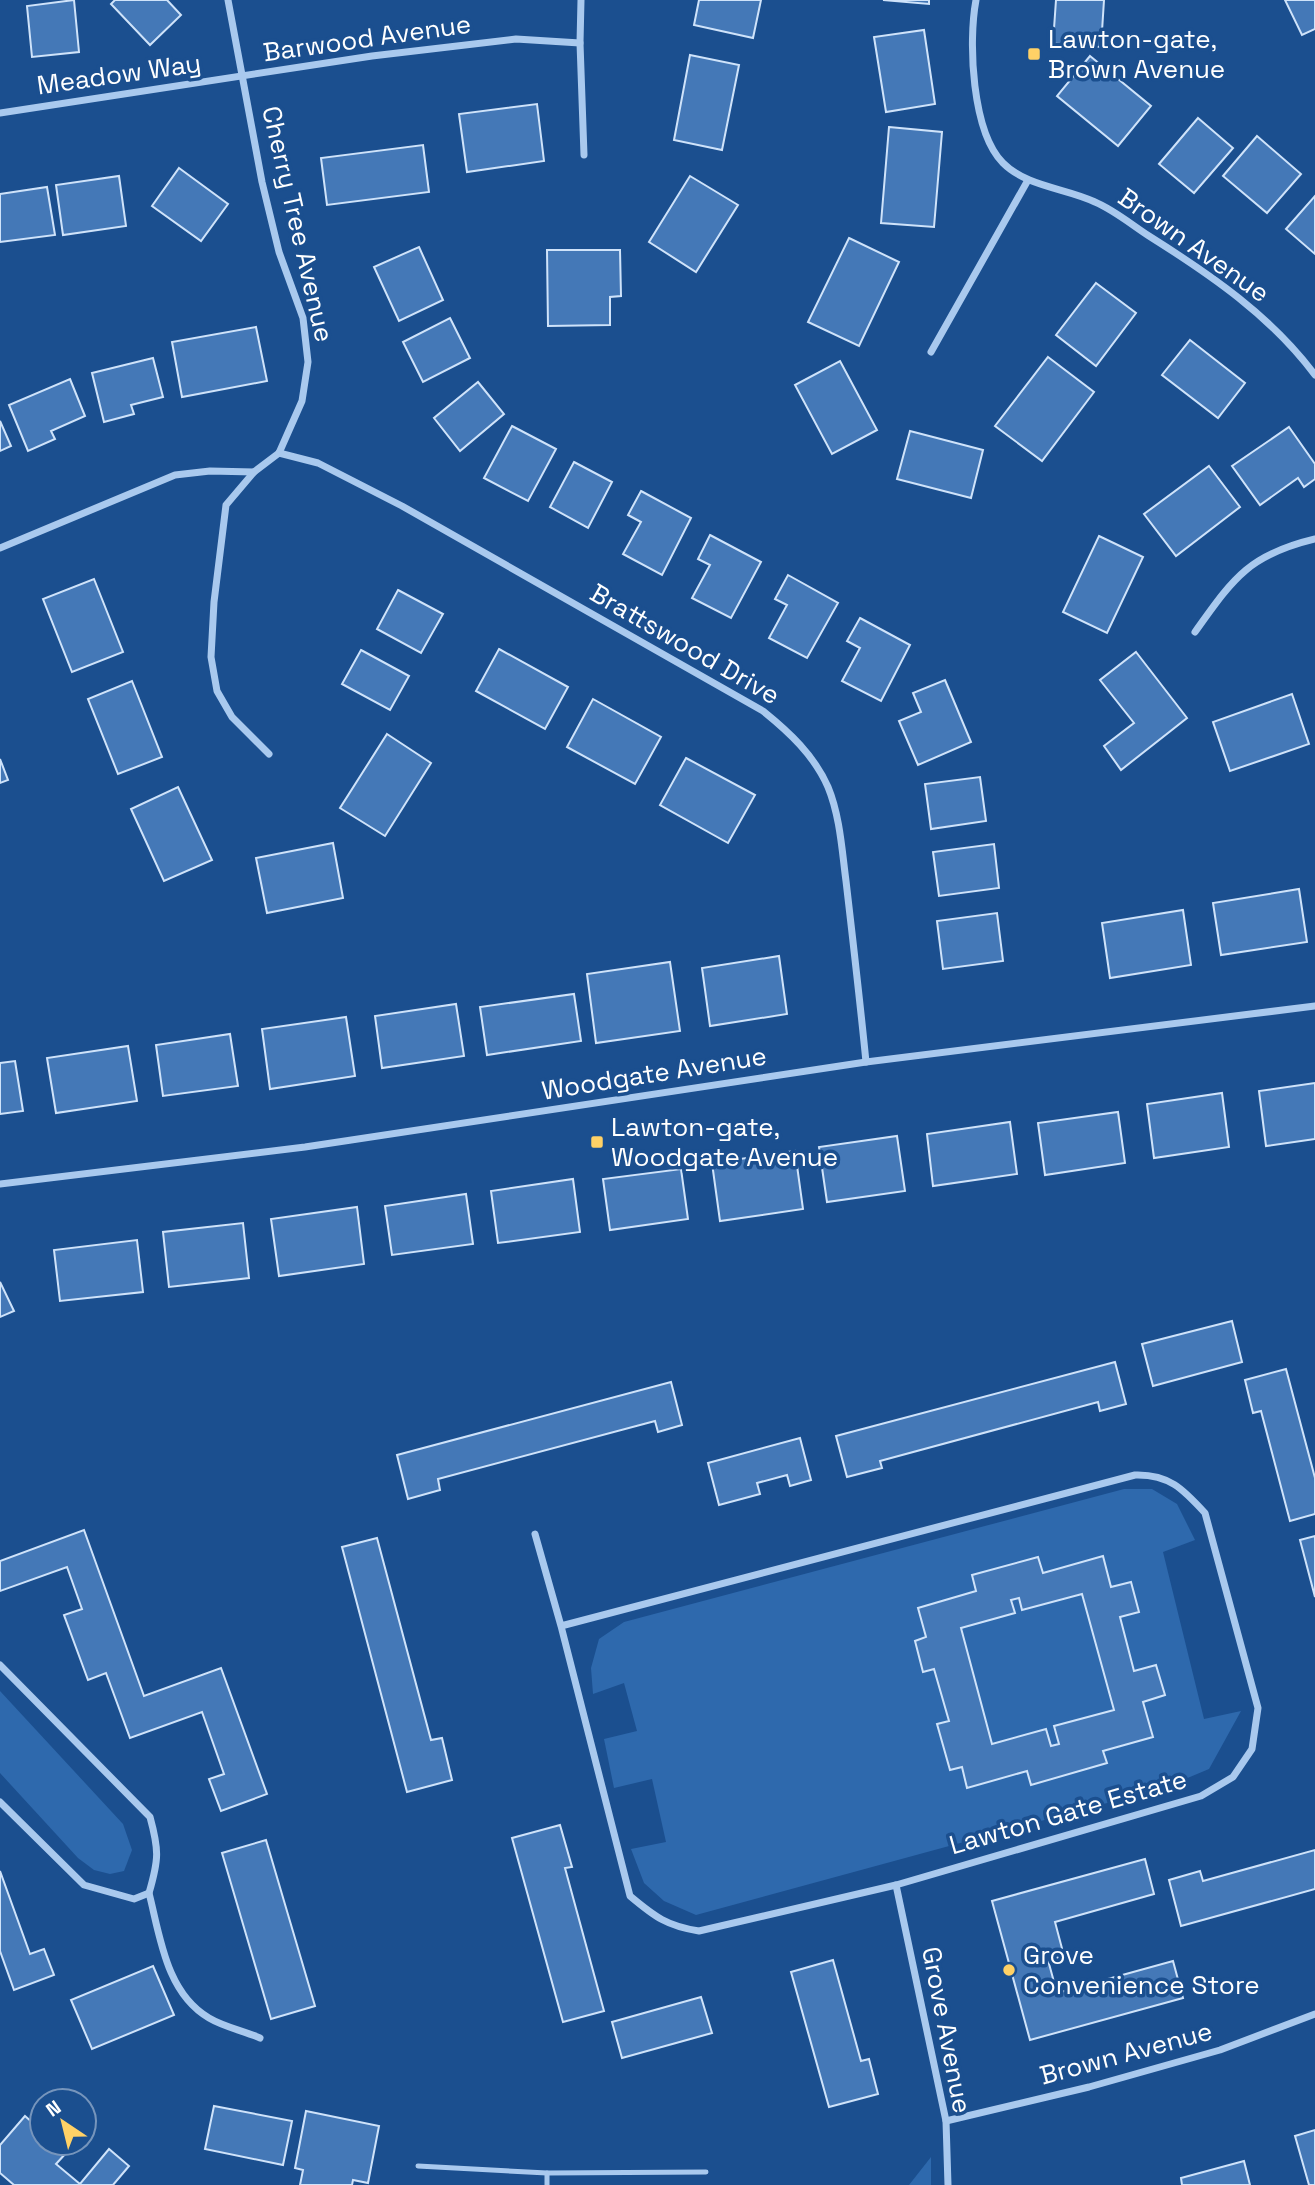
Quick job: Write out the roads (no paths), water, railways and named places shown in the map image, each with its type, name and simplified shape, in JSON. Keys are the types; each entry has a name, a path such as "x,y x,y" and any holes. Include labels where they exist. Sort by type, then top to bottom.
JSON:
{"street":[{"name":"Cherry Tree Avenue","path":"228,0 261,182 279,252 303,318 308,362 302,401 279,453"},
{"path":"581,0 584,155"},
{"name":"Brown Avenue","path":"975,0 973,83 984,135 1003,163 1028,180 1096,202 1201,269 1258,313 1300,355 1315,375"},
{"name":"Barwood Avenue","path":"244,77 372,56 516,39 580,43"},
{"name":"Meadow Way","path":"0,113 244,77"},
{"path":"931,352 1028,180"},
{"path":"269,754 232,717 217,691 211,657 214,603 226,505 254,472 279,453"},
{"name":"Brattswood Drive","path":"279,453 318,463 402,506 763,711 792,735 813,761 829,788 839,831 859,982 866,1062"},
{"path":"0,548 175,475 210,471 254,472"},
{"path":"1195,632 1226,588 1252,564 1288,545 1315,539"},
{"name":"Woodgate Avenue","path":"0,1184 305,1147 866,1062 1315,1006"},
{"name":"Lawton Gate Estate","path":"535,1534 630,1896 650,1913 674,1927 699,1931 896,1885 1201,1796 1233,1777 1252,1749 1258,1708 1205,1513 1184,1490 1155,1475 1135,1475 561,1626"},
{"path":"0,1665 150,1816 158,1846 156,1870 149,1893 167,1965 186,1998 208,2018 260,2038"},
{"path":"0,1802 84,1885 134,1899 149,1893"},
{"name":"Grove Avenue","path":"896,1885 946,2122 948,2185"},
{"name":"Brown Avenue","path":"946,2122 1090,2087 1220,2050 1315,2014"}],"lane":[{"path":"418,2166 547,2172 706,2172"},
{"path":"547,2172 547,2185"}],"place":[{"name":"Lawton-gate, Brown Avenue","path":"1034,54"},
{"name":"Lawton-gate, Woodgate Avenue","path":"597,1142"},
{"name":"Grove Convenience Store","path":"1009,1970"}]}
